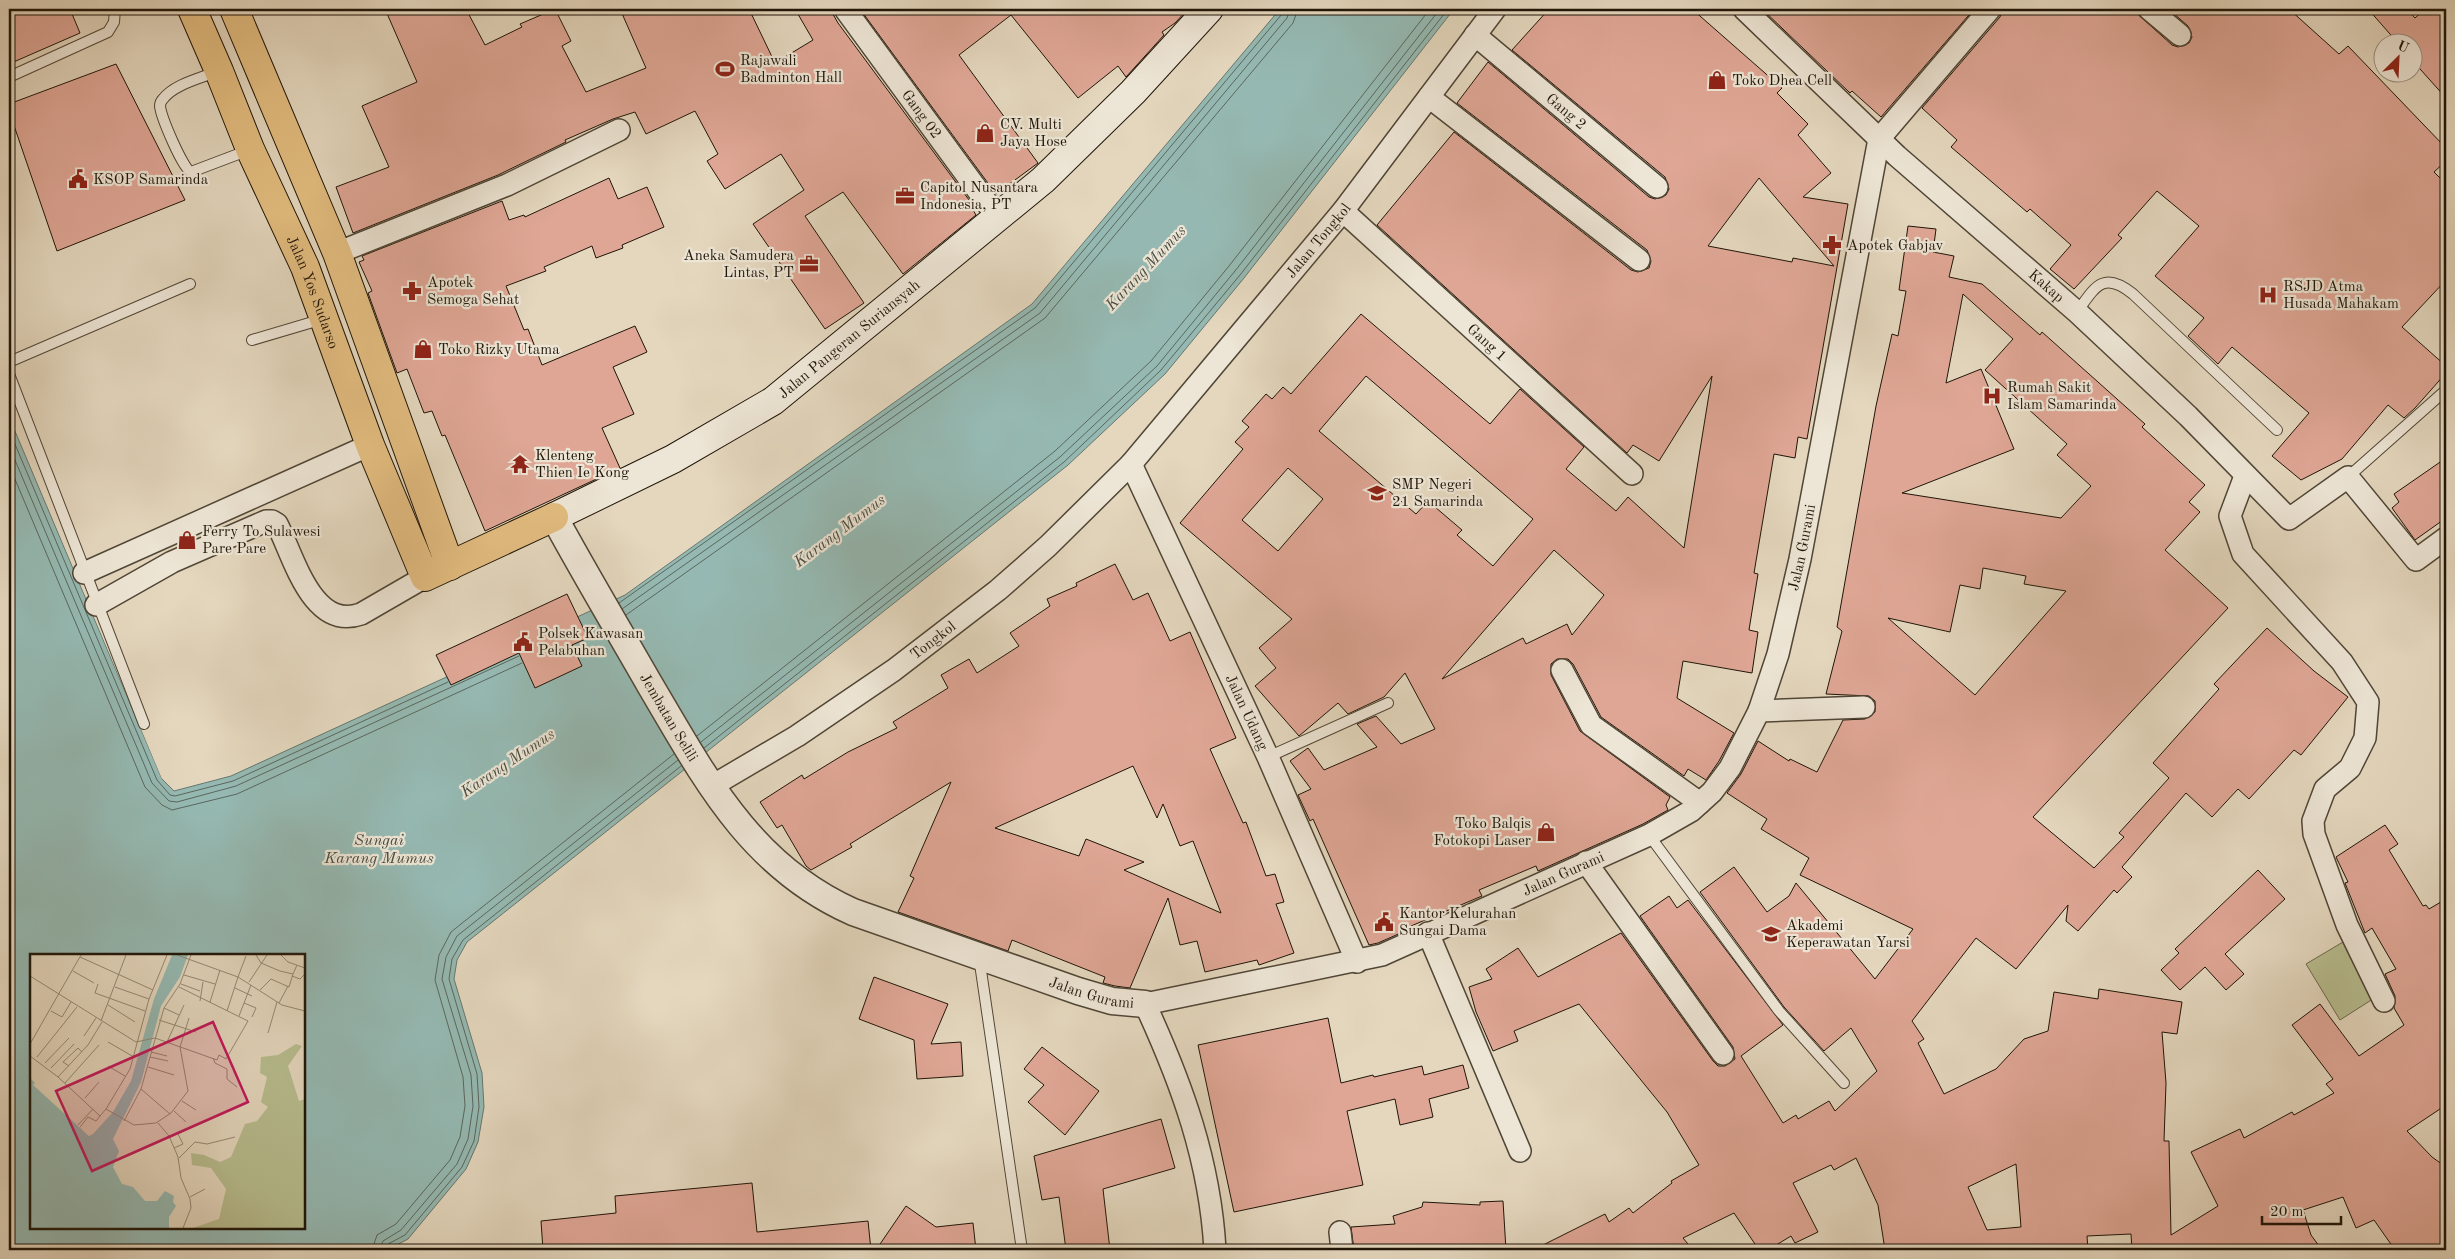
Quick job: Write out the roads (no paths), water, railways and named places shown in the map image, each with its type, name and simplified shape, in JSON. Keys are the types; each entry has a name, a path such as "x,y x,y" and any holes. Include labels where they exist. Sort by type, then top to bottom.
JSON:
{"highway":[{"name":"Jalan Yos Sudarso","path":"192,9 219,70 250,149 305,267 322,318 370,445 425,578"},
{"path":"234,9 337,253 450,566"},
{"name":"Jalan Pangeran Suriansyah","path":"425,578 554,518"}],"main road":[{"name":"Jalan Pangeran Suriansyah","path":"554,518 673,459 773,402 866,323 1043,180 1133,92 1208,9"}],"street":[{"name":"Gang 02","path":"845,9 998,218"},
{"name":"Jalan Tongkol","path":"1131,464 1343,211 1495,9"},
{"name":"Kakap","path":"1744,9 1880,140 2077,312 2188,416 2289,519 2348,477"},
{"path":"1880,140 1990,9"},
{"path":"2149,9 2180,35"},
{"name":"Gang 2","path":"1475,35 1657,187"},
{"path":"1429,97 1639,260"},
{"path":"337,253 507,185 619,130"},
{"name":"Jalan Gurami","path":"712,786 734,817 761,848 808,888 853,912 1096,997 1126,1003 1145,1004 1234,984 1356,962 1382,955 1670,824 1712,792 1730,768 1759,711 1778,654 1800,559 1880,140"},
{"name":"Gang 1","path":"1343,211 1632,474"},
{"path":"84,573 370,445"},
{"name":"Jalan Udang","path":"1131,464 1268,757 1356,962"},
{"name":"Tongkol","path":"712,786 797,736 886,676 998,590 1048,546 1131,464"},
{"path":"2245,476 2230,516 2243,554 2342,662 2368,702 2364,738 2350,768 2325,789 2314,821 2314,834 2347,925 2384,1001"},
{"path":"2348,477 2416,560 2446,538"},
{"name":"Jembatan Selili","path":"554,518 697,765 712,786"},
{"path":"96,605 172,562 266,521 278,524 298,571 315,600 326,610 341,618 349,618 361,614 425,578"},
{"path":"1562,670 1591,726 1700,803"},
{"path":"1759,711 1864,706"},
{"path":"1586,862 1724,1054"},
{"path":"1428,933 1520,1151"},
{"path":"1145,1004 1176,1072 1193,1122 1207,1186 1216,1250"}],"lane":[{"path":"9,77 108,32 114,22 115,9"},
{"path":"219,70 176,89 162,100 160,106 173,140 185,168 191,172 250,149"},
{"path":"2077,312 2093,290 2101,283 2108,281 2121,285 2134,294 2277,430"},
{"path":"9,362 190,284"},
{"path":"252,340 322,318"},
{"path":"9,374 96,605 144,724"},
{"path":"2348,477 2446,390"},
{"path":"1268,757 1388,703"},
{"path":"1649,835 1779,1012 1844,1083"},
{"path":"979,956 1022,1250"}],"water":[{"name":"Sungai Karang Mumus","path":"1280,9 1454,9 1244,278 1165,374 1068,465 467,942 457,960 454,979 482,1073 484,1107 478,1142 466,1169 408,1239 387,1250 9,1250 9,417 162,779 174,791 231,776 625,595 1032,304"}],"place":[{"name":"Rajawali Badminton Hall","path":"725,69"},
{"name":"Toko Dhea Cell","path":"1717,80"},
{"name":"CV. Multi Jaya Hose","path":"985,133"},
{"name":"KSOP Samarinda","path":"78,179"},
{"name":"Capitol Nusantara Indonesia, PT","path":"905,196"},
{"name":"Apotek Gabjav","path":"1832,245"},
{"name":"Aneka Samudera Lintas, PT","path":"809,264"},
{"name":"Apotek Semoga Sehat","path":"412,291"},
{"name":"RSJD Atma Husada Mahakam","path":"2268,295"},
{"name":"Toko Rizky Utama","path":"423,349"},
{"name":"Rumah Sakit Islam Samarinda","path":"1992,396"},
{"name":"Klenteng Thien Ie Kong","path":"520,464"},
{"name":"SMP Negeri 21 Samarinda","path":"1377,493"},
{"name":"Ferry To Sulawesi Pare Pare","path":"187,540"},
{"name":"Polsek Kawasan Pelabuhan","path":"523,642"},
{"name":"Toko Balqis Fotokopi Laser","path":"1546,832"},
{"name":"Kantor Kelurahan Sungai Dama","path":"1384,922"},
{"name":"Akademi Keperawatan Yarsi","path":"1771,934"}],"water label":[{"name":"Karang Mumus","path":"1145,267"},
{"name":"Karang Mumus","path":"839,530"},
{"name":"Karang Mumus","path":"507,762"}]}
